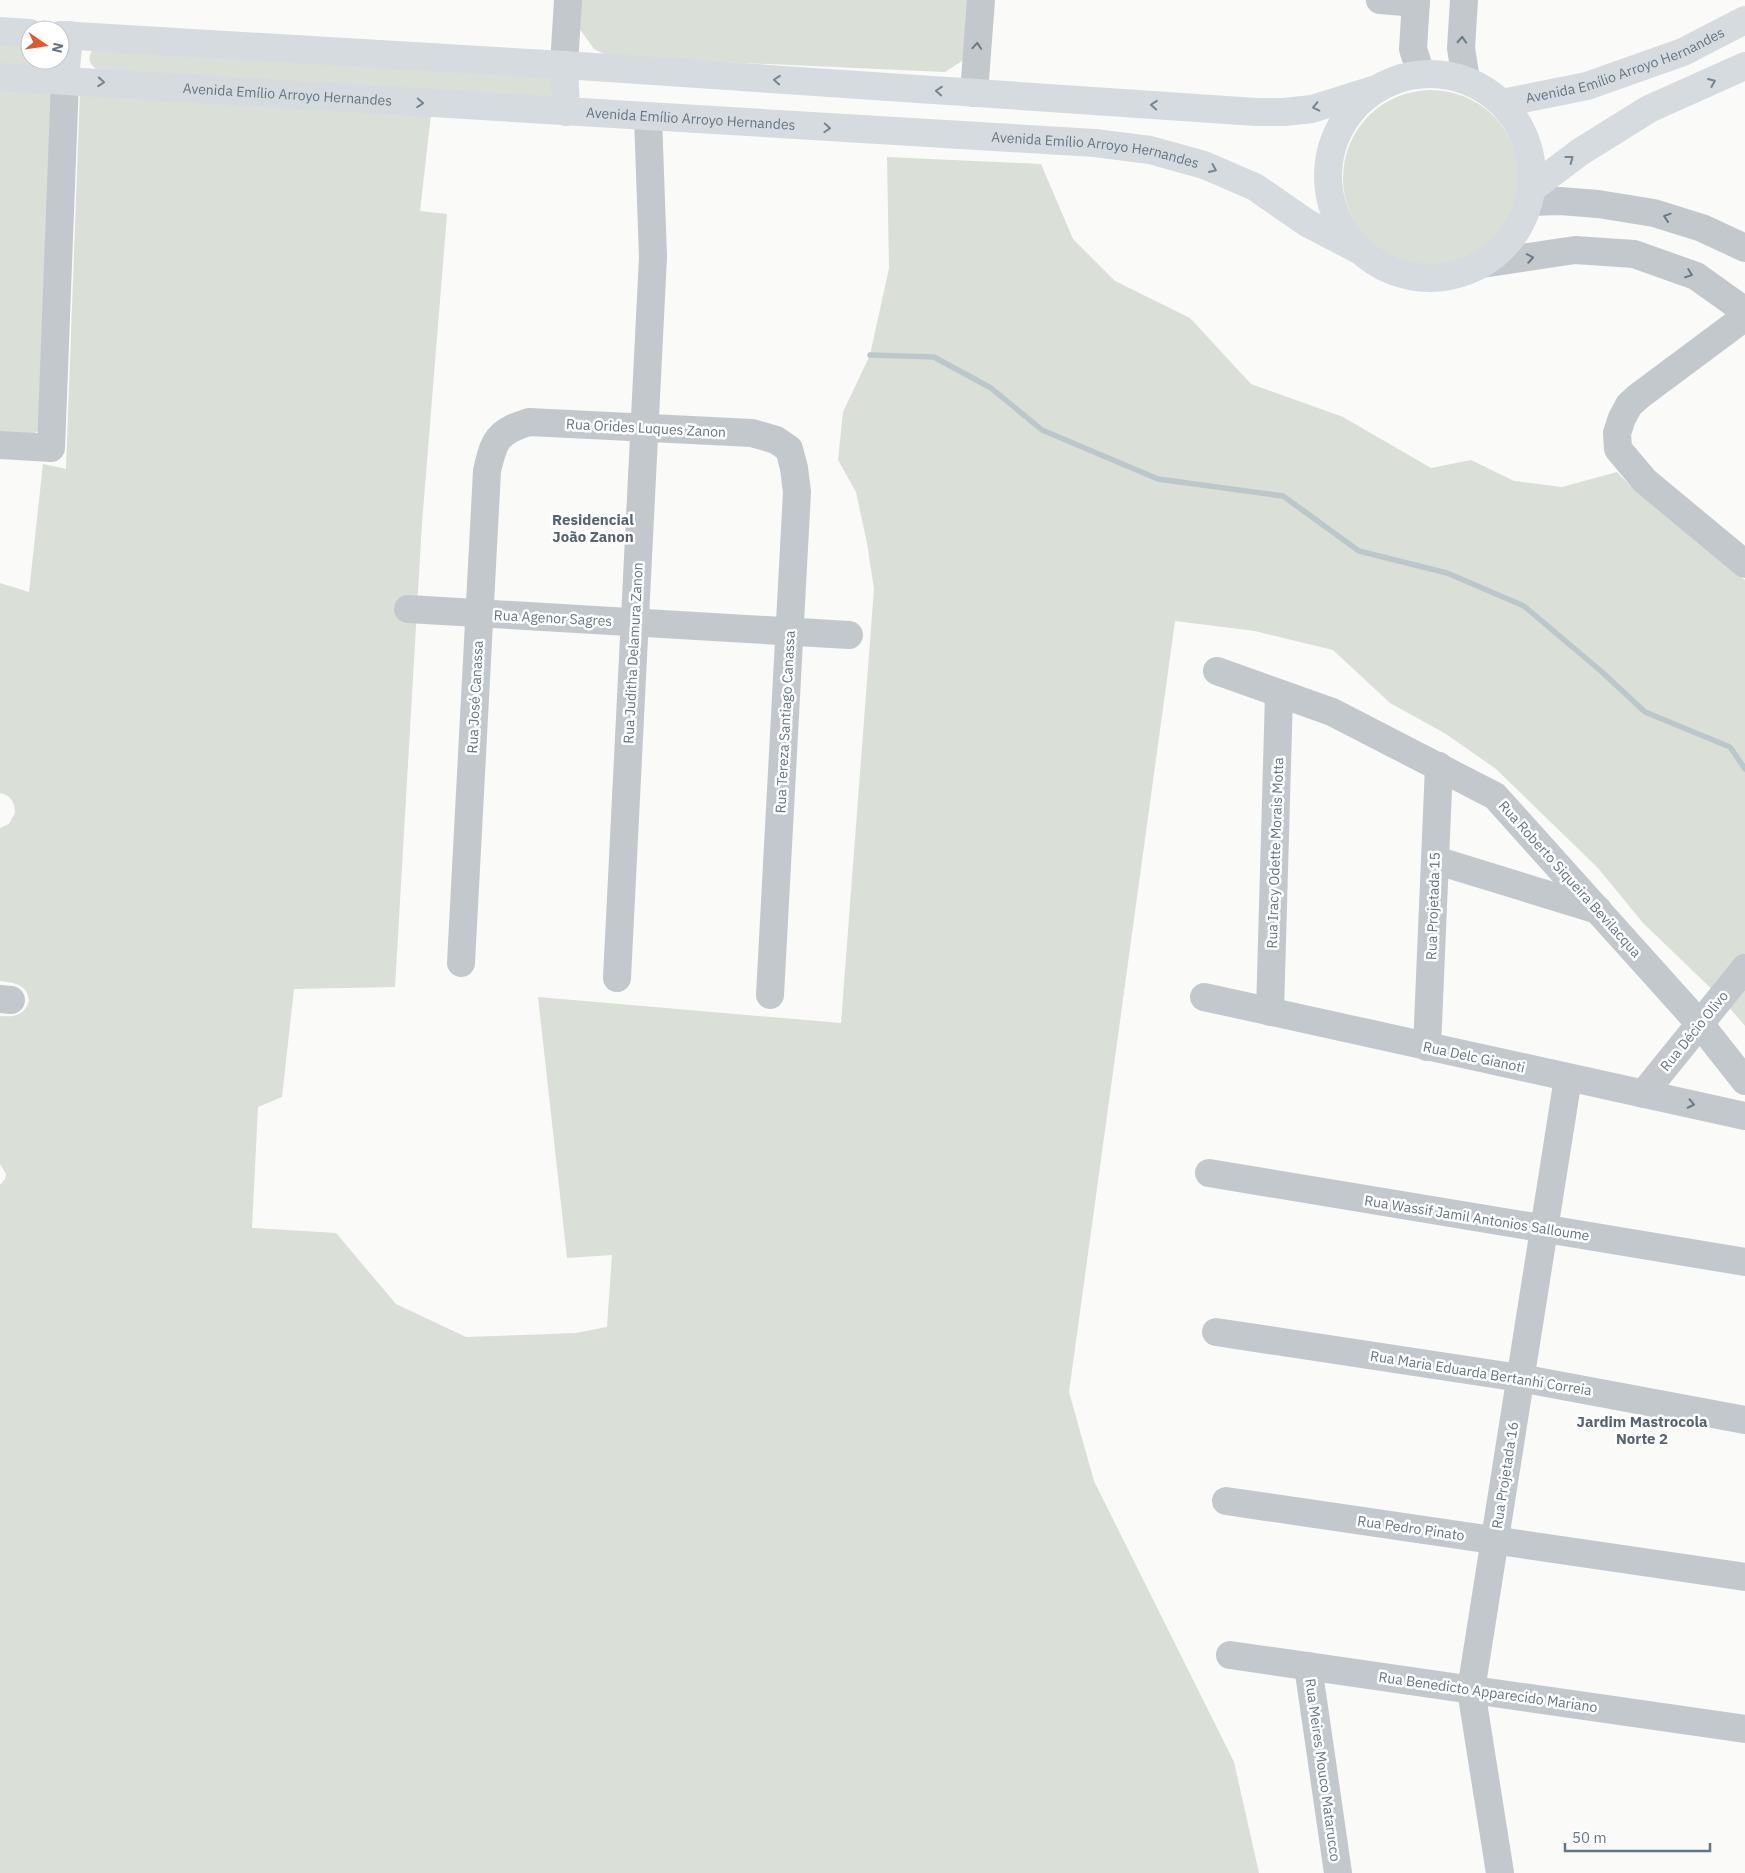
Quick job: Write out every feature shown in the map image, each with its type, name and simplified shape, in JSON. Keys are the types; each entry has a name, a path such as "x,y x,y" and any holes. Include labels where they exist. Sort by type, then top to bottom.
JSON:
{"main road":[{"name":"Avenida Emílio Arroyo Hernandes","path":"1502,103 1596,83 1683,52 1745,20"},
{"path":"0,31 20,32"},
{"path":"70,35 564,65 1256,112 1312,109 1379,88 1399,79 1421,74 1444,74 1466,80 1486,90 1502,103 1517,122 1527,143 1532,166 1530,196 1519,227 1503,248 1482,264 1458,275 1431,279 1405,276 1380,266 1359,250 1343,228 1332,204 1328,177 1332,151 1342,126 1352,112 1358,104 1379,88"},
{"path":"564,65 566,112"},
{"path":"1530,196 1580,152 1649,109 1745,66"},
{"path":"65,70 65,80"},
{"name":"Avenida Emílio Arroyo Hernandes","path":"0,77 1095,143 1150,150 1204,164 1255,187 1307,223 1359,250"},
{"path":"971,136 974,93"}],"street":[{"path":"564,65 568,0"},
{"path":"974,93 981,0"},
{"path":"1380,0 1416,1 1413,49 1421,74"},
{"path":"1464,0 1461,48 1466,80"},
{"path":"0,445 51,448 65,80"},
{"name":"Rua Juditha Delamura Zanon","path":"617,978 653,257 648,117"},
{"path":"1530,196 1654,213 1702,228 1745,248"},
{"path":"1482,264 1575,250 1634,254 1696,276 1745,311"},
{"path":"1745,318 1639,396 1630,405 1622,418 1618,433 1618,449 1646,481 1745,564"},
{"name":"Rua Orides Luques Zanon","path":"502,434 515,426 530,422 752,433 776,440 789,449"},
{"name":"Rua José Canassa","path":"461,963 487,471 492,448 502,434"},
{"name":"Rua Tereza Santiago Canassa","path":"770,996 798,492 789,449"},
{"name":"Rua Agenor Sagres","path":"408,609 848,636"},
{"name":"Rua Roberto Siqueira Bevilacqua","path":"1217,671 1332,712 1496,796 1700,1024 1745,1081"},
{"name":"Rua Iracy Odette Morais Motta","path":"1270,1012 1280,694"},
{"name":"Rua Projetada 15","path":"1427,1046 1438,766"},
{"path":"1435,860 1598,910"},
{"name":"Rua Décio Olivo","path":"1643,1094 1745,968"},
{"name":"Rua Delc Gianoti","path":"1204,998 1745,1116"},
{"name":"Rua Projetada 16","path":"1500,1873 1471,1690 1568,1078"},
{"name":"Rua Wassif Jamil Antonios Salloume","path":"1209,1173 1745,1262"},
{"name":"Rua Maria Eduarda Bertanhi Correia","path":"1216,1332 1520,1378 1745,1420"},
{"name":"Rua Pedro Pinato","path":"1226,1501 1745,1577"},
{"name":"Rua Benedicto Apparecido Mariano","path":"1230,1655 1745,1729"},
{"name":"Rua Meires Mouco Matarucco","path":"1308,1666 1338,1873"}],"shaded area":[{"path":"581,0 974,0 971,44 962,61 945,72 610,57 594,49 579,28"},
{"path":"0,39 20,40 20,65 0,64"},
{"path":"94,48 551,77 553,93 550,97 99,70 93,66 90,60 90,54"},
{"path":"0,87 46,90 59,100 41,428 30,437 0,435"},
{"path":"1431,90 1448,92 1464,97 1487,110 1499,122 1515,153 1519,178 1517,195 1512,211 1499,234 1487,246 1456,262 1431,266 1414,264 1398,259 1375,246 1363,234 1347,203 1343,178 1345,161 1350,145 1363,122 1375,110 1406,94"},
{"path":"80,91 431,115 420,211 447,214 422,523 395,987 294,989 282,1097 258,1107 252,1228 336,1233 396,1304 466,1337 576,1333 607,1327 612,1255 567,1258 538,997 841,1023 874,589 867,543 856,492 838,460 843,412 870,355 889,268 887,157 1041,164 1073,239 1115,281 1190,318 1251,384 1343,417 1431,468 1471,460 1514,481 1562,487 1617,472 1637,492 1745,580 1745,1026 1721,998 1643,923 1598,868 1496,769 1446,734 1390,703 1333,650 1255,631 1175,621 1069,1392 1094,1481 1234,1762 1259,1873 0,1873 0,1185 5,1179 6,1174 0,1164 0,1016 21,1013 29,1001 26,991 19,985 0,981 0,828 9,824 15,813 12,800 0,793 0,583 29,592 43,464 66,469"}],"waterway":[{"path":"870,355 934,357 991,388 1042,430 1158,479 1283,496 1359,551 1447,573 1524,606 1602,672 1645,712 1730,747 1745,769"}],"district":[{"name":"Residencial João Zanon","path":"593,528"},
{"name":"Jardim Mastrocola Norte 2","path":"1642,1430"}]}
